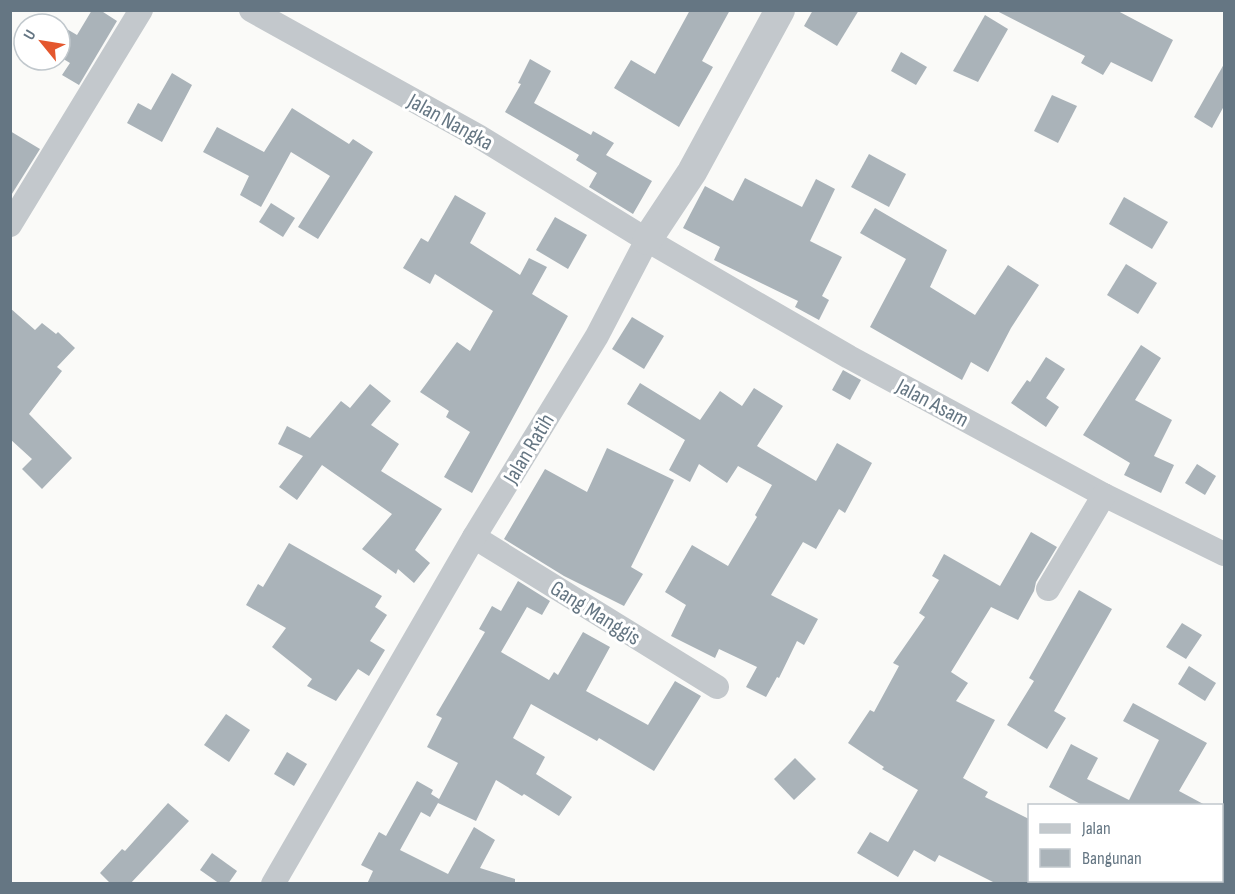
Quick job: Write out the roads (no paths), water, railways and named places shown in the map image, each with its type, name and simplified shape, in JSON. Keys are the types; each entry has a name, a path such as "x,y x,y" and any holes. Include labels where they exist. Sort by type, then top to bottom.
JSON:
{"street":[{"path":"10,225 63,143 141,10"},
{"name":"Jalan Nangka","path":"251,10 478,136 647,240"},
{"name":"Jalan Ratih","path":"273,884 474,537 597,336 647,240 692,172 780,10"},
{"name":"Jalan Asam","path":"647,240 849,357 1104,495 1224,554"},
{"path":"1048,589 1104,495"},
{"name":"Gang Manggis","path":"474,537 717,687"}]}
